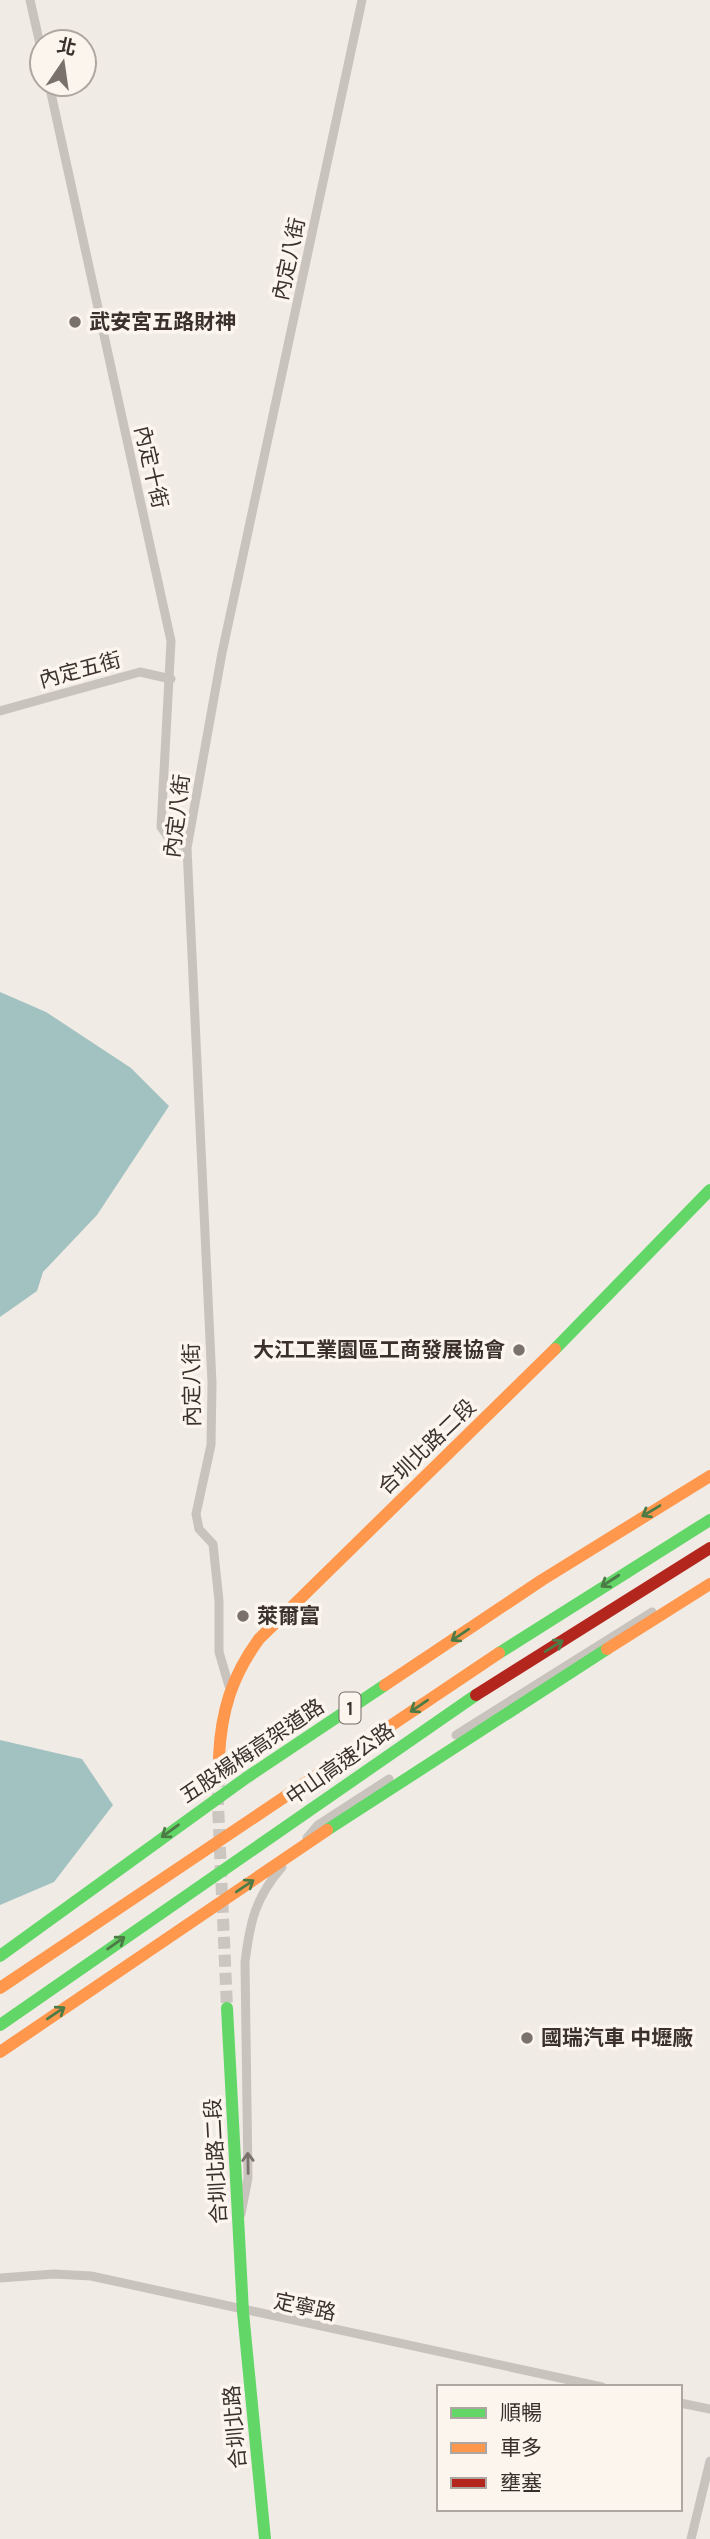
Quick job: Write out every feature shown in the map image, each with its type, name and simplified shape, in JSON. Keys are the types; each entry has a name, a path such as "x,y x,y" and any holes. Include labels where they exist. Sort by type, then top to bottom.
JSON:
{"main road":[{"name":"合圳北路二段","path":"219,1757 222,1716 229,1686 260,1639 584,1320 710,1190"},
{"name":"五股楊梅高架道路","path":"0,1956 246,1778 542,1580 710,1476"},
{"name":"中山高速公路","path":"0,1987 160,1877 617,1576 710,1520"},
{"name":"中山高速公路","path":"0,2025 449,1712 710,1548"},
{"path":"0,2052 416,1770 710,1584"},
{"name":"合圳北路二段","path":"227,2008 243,2312"},
{"name":"合圳北路","path":"243,2312 265,2539"}],"street":[{"path":"37,0 32,5 37,28"},
{"name":"內定八街","path":"229,1686 219,1652 219,1601 213,1544 199,1529 195,1514 211,1445 212,1383 187,848 222,653 362,0"},
{"name":"內定十街","path":"52,98 172,641 161,827 170,840 187,848"},
{"name":"內定五街","path":"0,711 140,672 171,679"},
{"path":"239,2225 248,2178 245,1962 249,1927 262,1890 317,1825 578,1656 710,1577"},
{"path":"234,2129 240,2124 246,2100"},
{"name":"定寧路","path":"0,2278 54,2274 91,2276 243,2312 592,2385"},
{"path":"682,2403 710,2409"},
{"path":"691,2539 710,2461"}],"water":[{"path":"0,992 46,1012 131,1068 169,1106 97,1215 43,1272 37,1291 0,1317"},
{"path":"0,1740 82,1759 113,1805 54,1882 0,1905"}],"tunnel":[{"path":"219,1757 218,1805 227,2008"}],"traffic: fast":[{"path":"555,1349 710,1190"},
{"path":"499,1653 710,1520"},
{"path":"327,1830 607,1649"},
{"path":"0,1956 246,1778 385,1685"},
{"path":"0,2025 476,1695"},
{"path":"227,2008 243,2312 265,2539"}],"traffic: slow":[{"path":"219,1757 225,1709 235,1680 259,1639 555,1349"},
{"path":"385,1685 542,1580 710,1476"},
{"path":"607,1649 710,1584"},
{"path":"0,1988 499,1653"},
{"path":"0,2052 327,1830"}],"traffic: jam":[{"path":"476,1695 710,1548"}],"place":[{"name":"武安宮五路財神","path":"75,322"},
{"name":"大江工業園區工商發展協會","path":"519,1350"},
{"name":"萊爾富","path":"243,1616"},
{"name":"國瑞汽車 中壢廠","path":"527,2038"}]}
